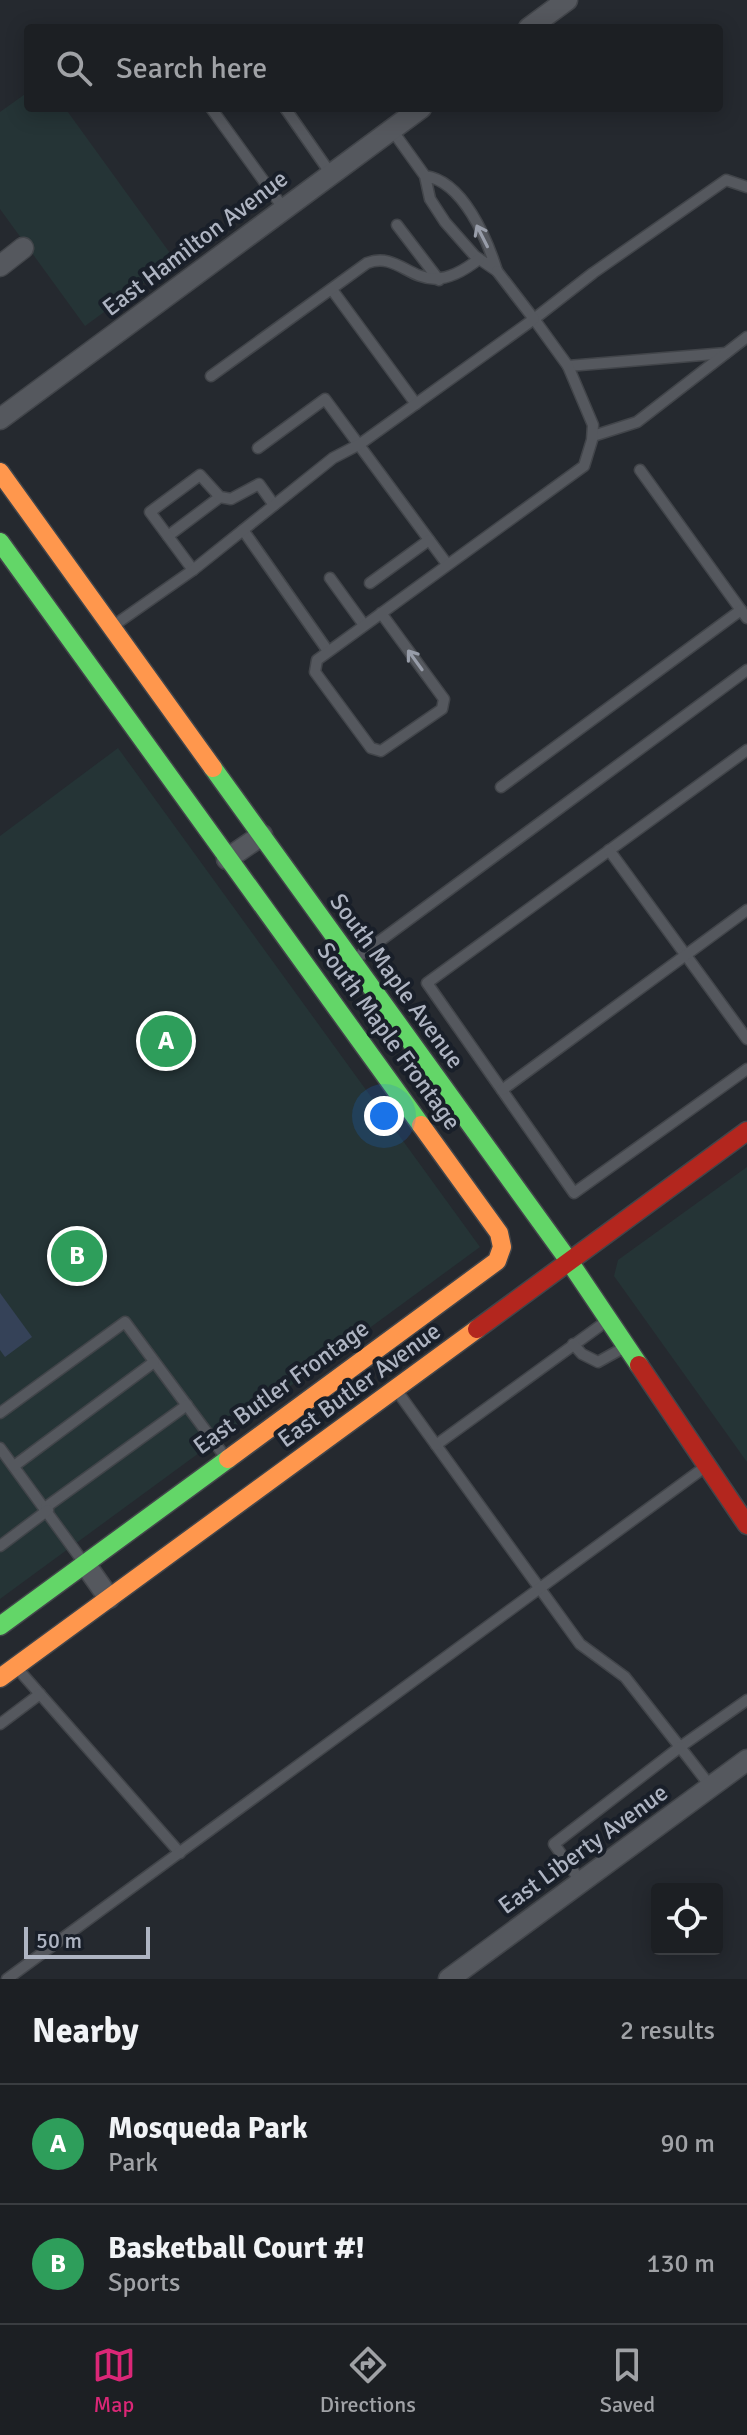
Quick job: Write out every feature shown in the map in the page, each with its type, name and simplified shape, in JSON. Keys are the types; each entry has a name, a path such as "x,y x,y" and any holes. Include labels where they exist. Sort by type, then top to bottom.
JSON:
{"street":[{"path":"534,24 567,0"},
{"name":"East Hamilton Avenue","path":"0,419 416,112"},
{"path":"0,266 23,248"},
{"name":"South Maple Avenue","path":"0,472 569,1261 747,1525"},
{"name":"South Maple Frontage","path":"0,542 499,1233 502,1247"},
{"path":"227,859 262,835"},
{"name":"East Butler Avenue","path":"8,1673 747,1131"},
{"name":"East Butler Frontage","path":"0,1626 497,1261 502,1247"},
{"path":"85,1564 109,1598"},
{"name":"East Liberty Avenue","path":"449,1979 747,1760"}],"lane":[{"path":"214,112 284,209"},
{"path":"288,112 331,174"},
{"path":"392,130 425,176 430,199 463,244 497,271"},
{"path":"381,613 444,699 442,709 381,751 371,748 315,672 317,660 447,564 573,475 584,466 593,436 593,425 568,366 497,271 466,207 445,185 425,176"},
{"path":"112,627 193,570 333,458 360,444 726,180 747,187"},
{"path":"397,225 439,280"},
{"path":"211,376 374,261 439,280 452,278 479,259"},
{"path":"333,291 416,404"},
{"path":"593,436 637,422 747,337"},
{"path":"568,366 726,353"},
{"path":"258,448 325,399 447,564"},
{"path":"501,787 744,614 640,470"},
{"path":"193,570 150,512 200,475 220,497 231,499 259,484 274,505"},
{"path":"168,536 220,497"},
{"path":"243,530 328,651"},
{"path":"370,583 429,540"},
{"path":"330,578 364,625"},
{"path":"353,961 747,670"},
{"path":"747,750 427,983 574,1193 747,1069"},
{"path":"609,850 747,1039"},
{"path":"502,1090 747,910"},
{"path":"436,1445 608,1319"},
{"path":"0,1413 125,1322 227,1459"},
{"path":"573,1344 582,1354 598,1362 626,1346"},
{"path":"14,1466 154,1362"},
{"path":"396,1389 580,1644 625,1677 711,1787"},
{"path":"0,1546 187,1405"},
{"path":"0,1448 85,1564"},
{"path":"7,1979 707,1466"},
{"path":"8,1673 40,1694 180,1853"},
{"path":"0,1724 40,1694"},
{"path":"581,1882 554,1844 747,1700"}],"shaded area":[{"path":"24,95 24,112 68,112 175,260 85,326 0,209 0,112"},
{"path":"118,748 480,1247 0,1599 0,836"},
{"path":"747,1167 747,1462 614,1276 618,1260"}],"water":[{"path":"0,1293 32,1337 5,1357 0,1350"}],"traffic: fast":[{"path":"0,542 421,1125"},
{"path":"213,768 569,1261 639,1365"},
{"path":"0,1626 228,1459"}],"traffic: slow":[{"path":"0,472 213,768"},
{"path":"228,1459 497,1261 502,1247 499,1233 421,1125"},
{"path":"0,1678 477,1329"}],"traffic: jam":[{"path":"477,1329 747,1131"},
{"path":"639,1365 747,1525"}],"place":[{"name":"Mosqueda Park","path":"166,1041"},
{"name":"Basketball Court #!","path":"77,1256"}]}
